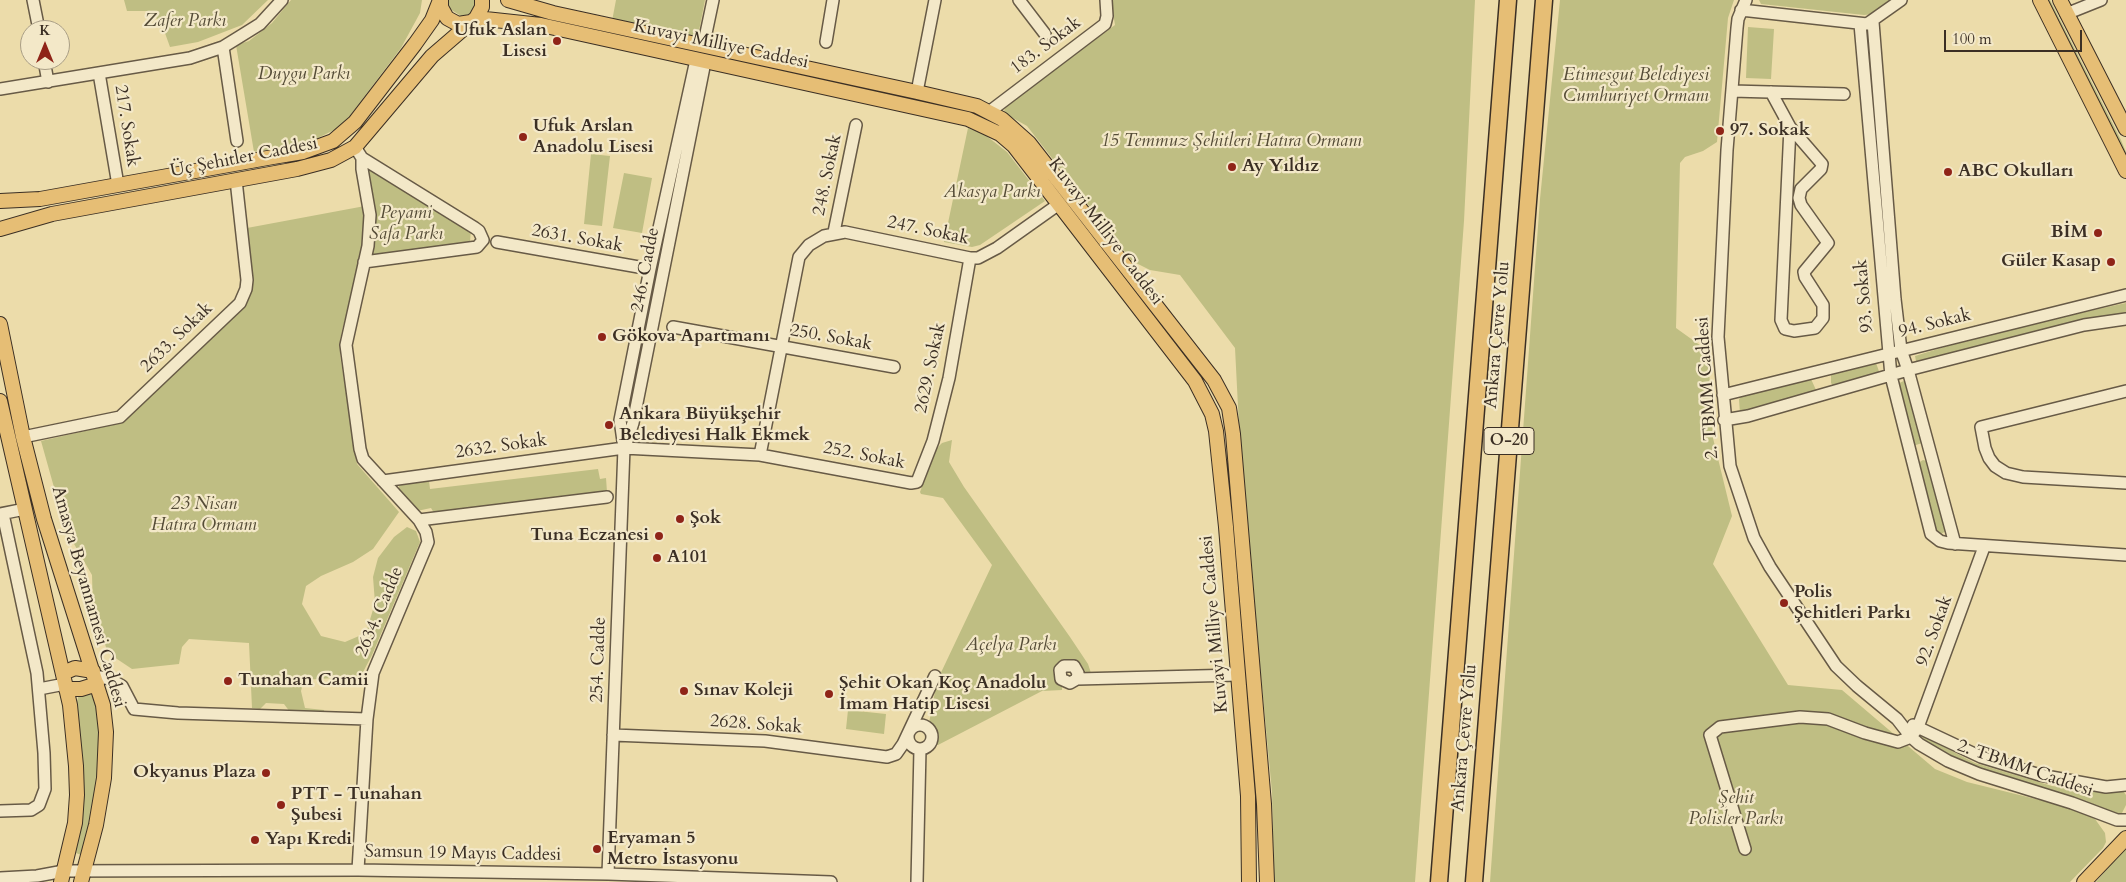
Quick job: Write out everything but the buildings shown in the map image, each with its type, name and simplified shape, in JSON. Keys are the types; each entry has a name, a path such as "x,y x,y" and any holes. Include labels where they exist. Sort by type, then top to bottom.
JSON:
{"highway":[{"name":"Ankara Çevre Yolu","path":"1439,882 1508,0"},
{"name":"Ankara Çevre Yolu","path":"1474,882 1544,0"}],"main road":[{"name":"Kuvayi Milliye Caddesi","path":"441,0 443,13 452,22 465,24 474,20 541,25 702,51 917,92 977,106 1015,129 1029,142 1153,301 1227,401 1231,421 1264,804 1267,882"},
{"name":"Üç Şehitler Caddesi","path":"0,201 40,199 303,152 333,141 355,122 415,44 432,20 441,0"},
{"path":"474,20 482,7 482,0"},
{"name":"Kuvayi Milliye Caddesi","path":"508,0 553,14 977,122 1000,134 1014,146 1195,381 1212,414 1216,431 1226,527 1248,796 1250,882"},
{"path":"2040,0 2126,171"},
{"path":"2060,0 2126,129"},
{"name":"Üç Şehitler Caddesi","path":"0,229 52,214 297,169 359,152 432,56 474,20"},
{"path":"1140,310 1153,301"},
{"name":"Amasya Beyannamesi Caddesi","path":"0,324 23,437 44,519 103,705 106,757 96,825 83,876"},
{"name":"Amasya Beyannamesi Caddesi","path":"0,401 65,682 74,737 77,795 75,823 63,876"},
{"path":"75,668 95,677 81,689 65,682 75,668"},
{"path":"2084,882 2126,838"}],"street":[{"path":"33,0 37,20"},
{"path":"0,90 190,58 222,47 260,24 282,0"},
{"path":"702,51 713,0"},
{"path":"826,42 833,0"},
{"path":"917,92 935,0"},
{"path":"1020,0 1045,34"},
{"name":"183. Sokak","path":"989,112 1105,24 1107,16 1106,0"},
{"path":"1744,5 1867,24 1873,22 1901,0"},
{"path":"2066,14 2100,0"},
{"name":"2. TBMM Caddesi","path":"1744,5 1737,28 1732,91 1718,337 1724,420 1730,466 1754,538 1770,567 1836,666 1897,719 1911,737 1931,752 1963,768 2112,818 2126,820"},
{"name":"93. Sokak","path":"1873,22 1894,299 1901,350 1956,544"},
{"name":"93. Sokak","path":"1860,24 1891,376 1931,534 1940,541 1956,544 2126,556"},
{"path":"222,47 237,140"},
{"name":"246. Cadde","path":"624,448 620,420 650,269 702,51"},
{"name":"246. Cadde","path":"624,448 633,423 702,51"},
{"path":"46,70 48,82"},
{"name":"217. Sokak","path":"99,73 118,185"},
{"path":"1732,91 1844,94"},
{"path":"1772,92 1790,127 1822,164 1821,169 1800,189 1799,198 1801,205 1828,243 1804,272 1805,278 1823,305 1823,318 1815,328 1794,331 1785,329 1781,320 1790,127"},
{"name":"248. Sokak","path":"834,232 856,125"},
{"path":"359,152 475,228 479,231 483,240 477,247 364,262"},
{"path":"359,152 370,215 368,246 349,330 347,359 361,454 419,520 607,497"},
{"name":"2633. Sokak","path":"23,437 120,417 240,303 246,289 247,280 236,180"},
{"path":"1873,182 1885,181"},
{"name":"247. Sokak","path":"834,232 860,234 970,258 985,256 1059,204"},
{"path":"760,455 799,257 803,250 815,240 834,232"},
{"name":"2631. Sokak","path":"497,242 650,269"},
{"name":"2629. Sokak","path":"917,482 933,441 949,378 970,258"},
{"name":"94. Sokak","path":"1723,395 2126,295"},
{"path":"1724,420 1748,416 1908,370 2084,325 2126,320"},
{"name":"250. Sokak","path":"673,327 894,367"},
{"path":"2126,391 1981,426 1989,458 1995,466 2006,473 2023,477 2126,483"},
{"name":"252. Sokak","path":"624,448 760,455 911,483 917,482"},
{"name":"2632. Sokak","path":"383,481 624,448"},
{"name":"254. Cadde","path":"608,874 624,448"},
{"path":"1912,458 1930,454"},
{"path":"0,811 31,810 39,805 45,789 39,689 1,514 25,509"},
{"name":"2634. Cadde","path":"358,870 366,719 373,674 428,545 426,532 419,520"},
{"name":"92. Sokak","path":"1911,737 1918,727 1984,547"},
{"path":"1077,679 1238,675"},
{"path":"910,730 921,724 931,731 931,742 925,748 920,749 914,747 909,741 910,730 935,676"},
{"path":"95,677 110,679 122,686 134,709 178,713 366,719"},
{"path":"39,689 65,682"},
{"path":"1745,850 1710,735 1716,729 1770,720 1814,718 1828,720 1898,742 1911,737"},
{"name":"2. TBMM Caddesi","path":"1897,719 1982,757 2040,775 2106,787 2126,785"},
{"name":"2628. Sokak","path":"613,736 765,741 887,757 896,754 910,730"},
{"path":"917,882 920,749"},
{"name":"Samsun 19 Mayıs Caddesi","path":"0,878 358,870 608,874 831,882"}],"green space":[{"name":"Zafer Parkı","path":"124,0 268,0 242,25 198,42 170,47 161,22 147,11 127,11"},
{"name":"Duygu Parkı","path":"291,0 422,0 420,13 401,48 342,126 318,138 285,147 254,152 236,45 249,41 272,23"},
{"path":"448,0 476,0 475,7 470,14 461,16 450,9"},
{"path":"616,0 705,0 698,36 696,38 612,21"},
{"name":"15 Temmuz Şehitleri Hatıra Ormanı","path":"1111,0 1475,0 1464,221 1415,882 1274,882 1272,792 1241,465 1235,348 1180,275 1150,270 1132,261 1027,126 1004,113 1005,105 1115,25"},
{"name":"Etimesgut Belediyesi Cumhuriyet Ormanı","path":"1560,0 1734,0 1728,18 1717,142 1703,151 1685,157 1680,163 1676,328 1708,351 1713,438 1732,516 1713,564 1788,685 1842,690 1935,769 1967,782 2072,808 2095,819 2105,833 2106,842 2103,848 2070,882 1490,882 1540,199"},
{"path":"1759,0 1893,0 1874,14 1864,15 1761,4"},
{"path":"2045,0 2050,0 2121,140 2126,152 2126,161"},
{"path":"1748,27 1774,29 1771,79 1746,78"},
{"name":"Akasya Parkı","path":"968,128 984,134 1007,152 1045,201 980,245 972,247 944,242"},
{"path":"591,154 610,156 602,226 584,224"},
{"name":"Peyami Safa Parkı","path":"369,169 471,229 470,242 467,245 374,256 376,220 367,171"},
{"path":"624,173 652,178 642,233 613,228"},
{"name":"23 Nisan Hatıra Ormanı","path":"365,206 365,246 342,330 340,355 357,464 399,512 373,549 353,562 321,576 306,586 302,604 321,636 345,642 366,633 375,603 373,577 378,558 394,537 407,527 416,531 420,542 372,655 361,676 346,675 304,680 301,691 305,708 324,710 325,715 290,712 284,704 266,703 260,709 252,708 249,643 189,639 182,647 179,664 132,669 108,653 93,609 92,575 66,530 41,441 124,422 242,310 252,286 247,228"},
{"path":"2126,303 2126,315 1919,364 1916,361 1915,356 1951,345"},
{"path":"1876,363 1880,374 1835,388 1831,383 1831,374"},
{"path":"1811,379 1816,390 1815,393 1740,414 1739,399 1742,396"},
{"path":"1906,380 1922,443 1913,446 1897,384"},
{"name":"Açelya Parkı","path":"952,440 949,462 964,487 1070,637 1088,664 1091,673 1086,673 1081,665 1069,662 1057,682 1062,686 1062,690 1042,691 938,745 934,744 934,732 929,723 937,681 992,565 943,498 921,494 920,492 937,448 942,443"},
{"path":"1923,460 1927,461 1946,531 1941,534 1935,533 1918,463"},
{"path":"598,469 600,479 606,478 607,492 434,513 431,508 417,511 399,489 399,486 403,484 429,481 430,489"},
{"path":"89,693 95,698 102,741 93,814 81,855 76,853 83,813 81,753 76,704 79,695"},
{"path":"848,710 886,714 884,734 846,729"},
{"path":"1921,735 1975,763 2052,786 2093,791 2123,791 2126,795 2126,805 2122,813 2114,813 2066,795 1980,768 1940,750 1919,737"},
{"path":"2126,847 2126,882 2096,882 2124,849"}],"place":[{"name":"Ufuk Aslan Lisesi","path":"557,41"},
{"name":"97. Sokak","path":"1720,131"},
{"name":"Ufuk Arslan Anadolu Lisesi","path":"523,137"},
{"name":"Ay Yıldız","path":"1232,167"},
{"name":"ABC Okulları","path":"1948,172"},
{"name":"BİM","path":"2098,233"},
{"name":"Güler Kasap","path":"2111,262"},
{"name":"Gökova Apartmanı","path":"602,337"},
{"name":"Ankara Büyükşehir Belediyesi Halk Ekmek","path":"609,425"},
{"name":"Şok","path":"680,519"},
{"name":"Tuna Eczanesi","path":"659,536"},
{"name":"A101","path":"657,558"},
{"name":"Polis Şehitleri Parkı","path":"1784,603"},
{"name":"Tunahan Camii","path":"228,681"},
{"name":"Sınav Koleji","path":"684,691"},
{"name":"Şehit Okan Koç Anadolu İmam Hatip Lisesi","path":"829,694"},
{"name":"Okyanus Plaza","path":"266,773"},
{"name":"PTT - Tunahan Şubesi","path":"281,805"},
{"name":"Yapı Kredi","path":"255,840"},
{"name":"Eryaman 5 Metro İstasyonu","path":"597,849"}],"park label":[{"name":"Şehit Polisler Parkı","path":"1736,810"}]}
